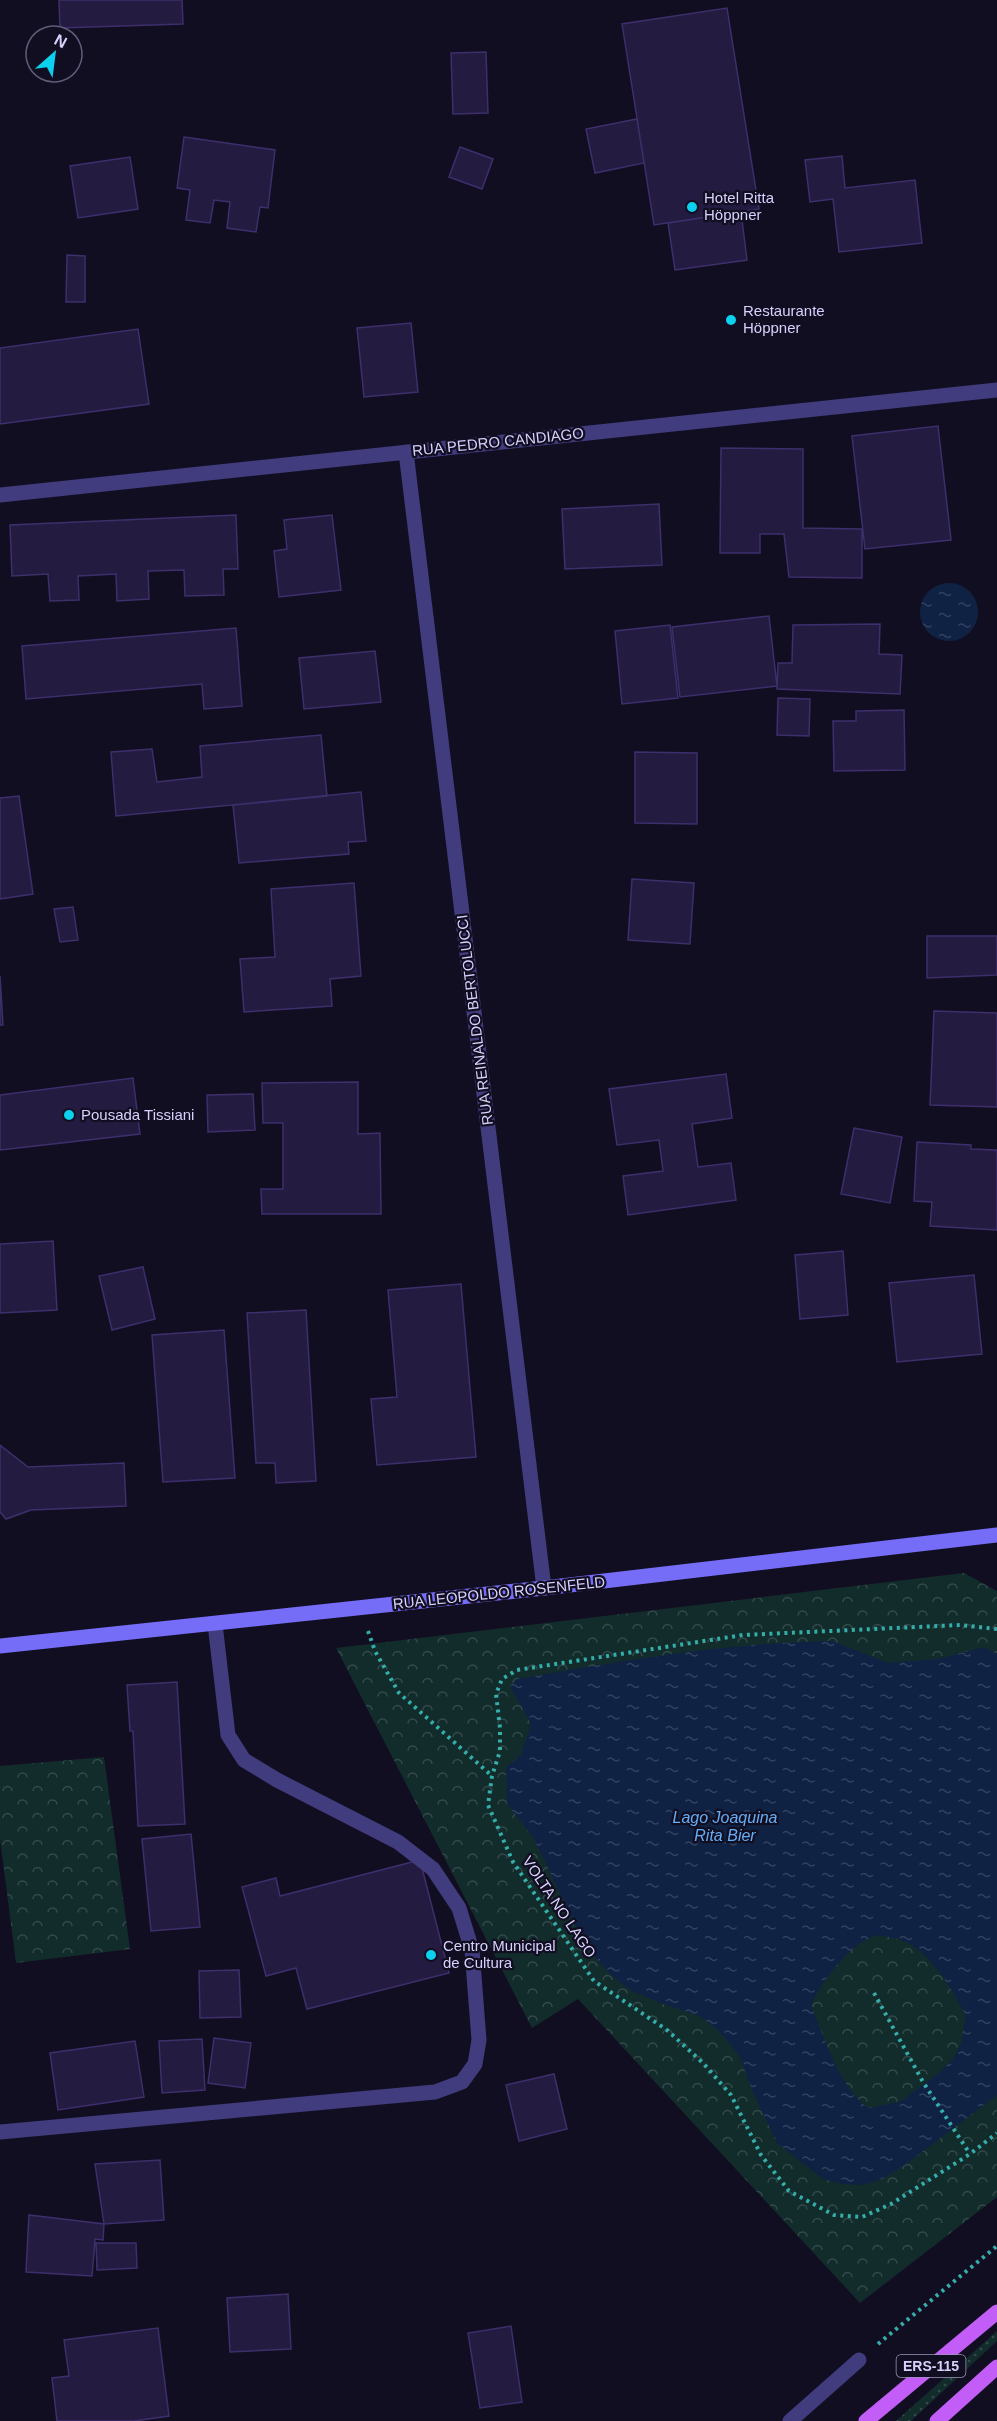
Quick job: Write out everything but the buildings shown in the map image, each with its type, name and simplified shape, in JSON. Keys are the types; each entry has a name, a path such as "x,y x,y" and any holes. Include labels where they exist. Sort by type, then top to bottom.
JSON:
{"main road":[{"name":"ERS-115","path":"866,2421 997,2312"},
{"name":"ERS-115","path":"937,2421 997,2367"}],"street":[{"name":"RUA PEDRO CANDIAGO","path":"0,495 997,390"},
{"name":"RUA REINALDO BERTOLUCCI","path":"406,452 544,1588"},
{"name":"RUA LEOPOLDO ROSENFELD","path":"0,1646 544,1588 997,1535"},
{"path":"0,2132 435,2092 462,2082 475,2064 479,2040 472,1950 459,1908 433,1869 399,1842 277,1780 244,1760 228,1735 215,1624"},
{"path":"790,2421 859,2360"}],"path":[{"path":"359,1608 375,1651 399,1693 492,1776"},
{"name":"VOLTA NO LAGO","path":"997,1629 960,1625 743,1635 517,1670 502,1678 496,1694 500,1751 492,1776 488,1804 513,1862 594,1981 667,2030 703,2063 731,2095 761,2155 789,2191 834,2215 862,2217 891,2204 970,2154 997,2133"},
{"path":"874,1993 923,2082 970,2154"},
{"path":"859,2360 997,2246"}],"green space":[{"path":"964,1573 997,1591 997,2197 860,2303 578,1999 532,2028 336,1648"},
{"path":"104,1757 130,1949 16,1963 0,1839 0,1766"},
{"path":"997,2331 997,2341 911,2421 896,2421"}],"water":[{"path":"943,583 955,583 970,591 978,606 978,618 970,633 955,641 943,641 928,633 920,618 920,606 928,591"},
{"name":"Lago Joaquina Rita Bier","path":"832,1641 888,1663 938,1659 984,1647 997,1654 997,2095 902,2167 882,2179 863,2185 842,2184 823,2179 777,2143 753,2092 739,2055 718,2030 700,2016 632,1991 611,1975 586,1947 533,1837 507,1804 506,1767 521,1755 531,1724 510,1686 517,1679 674,1654 792,1642","holes":["878,1935 906,1942 925,1956 941,1974 966,2015 961,2044 952,2060 940,2072 900,2102 868,2108 858,2099 841,2075 811,2005 838,1963 857,1945"]}],"place":[{"name":"Hotel Ritta Höppner","path":"692,207"},
{"name":"Restaurante Höppner","path":"731,320"},
{"name":"Pousada Tissiani","path":"69,1115"},
{"name":"Centro Municipal de Cultura","path":"431,1955"}]}
